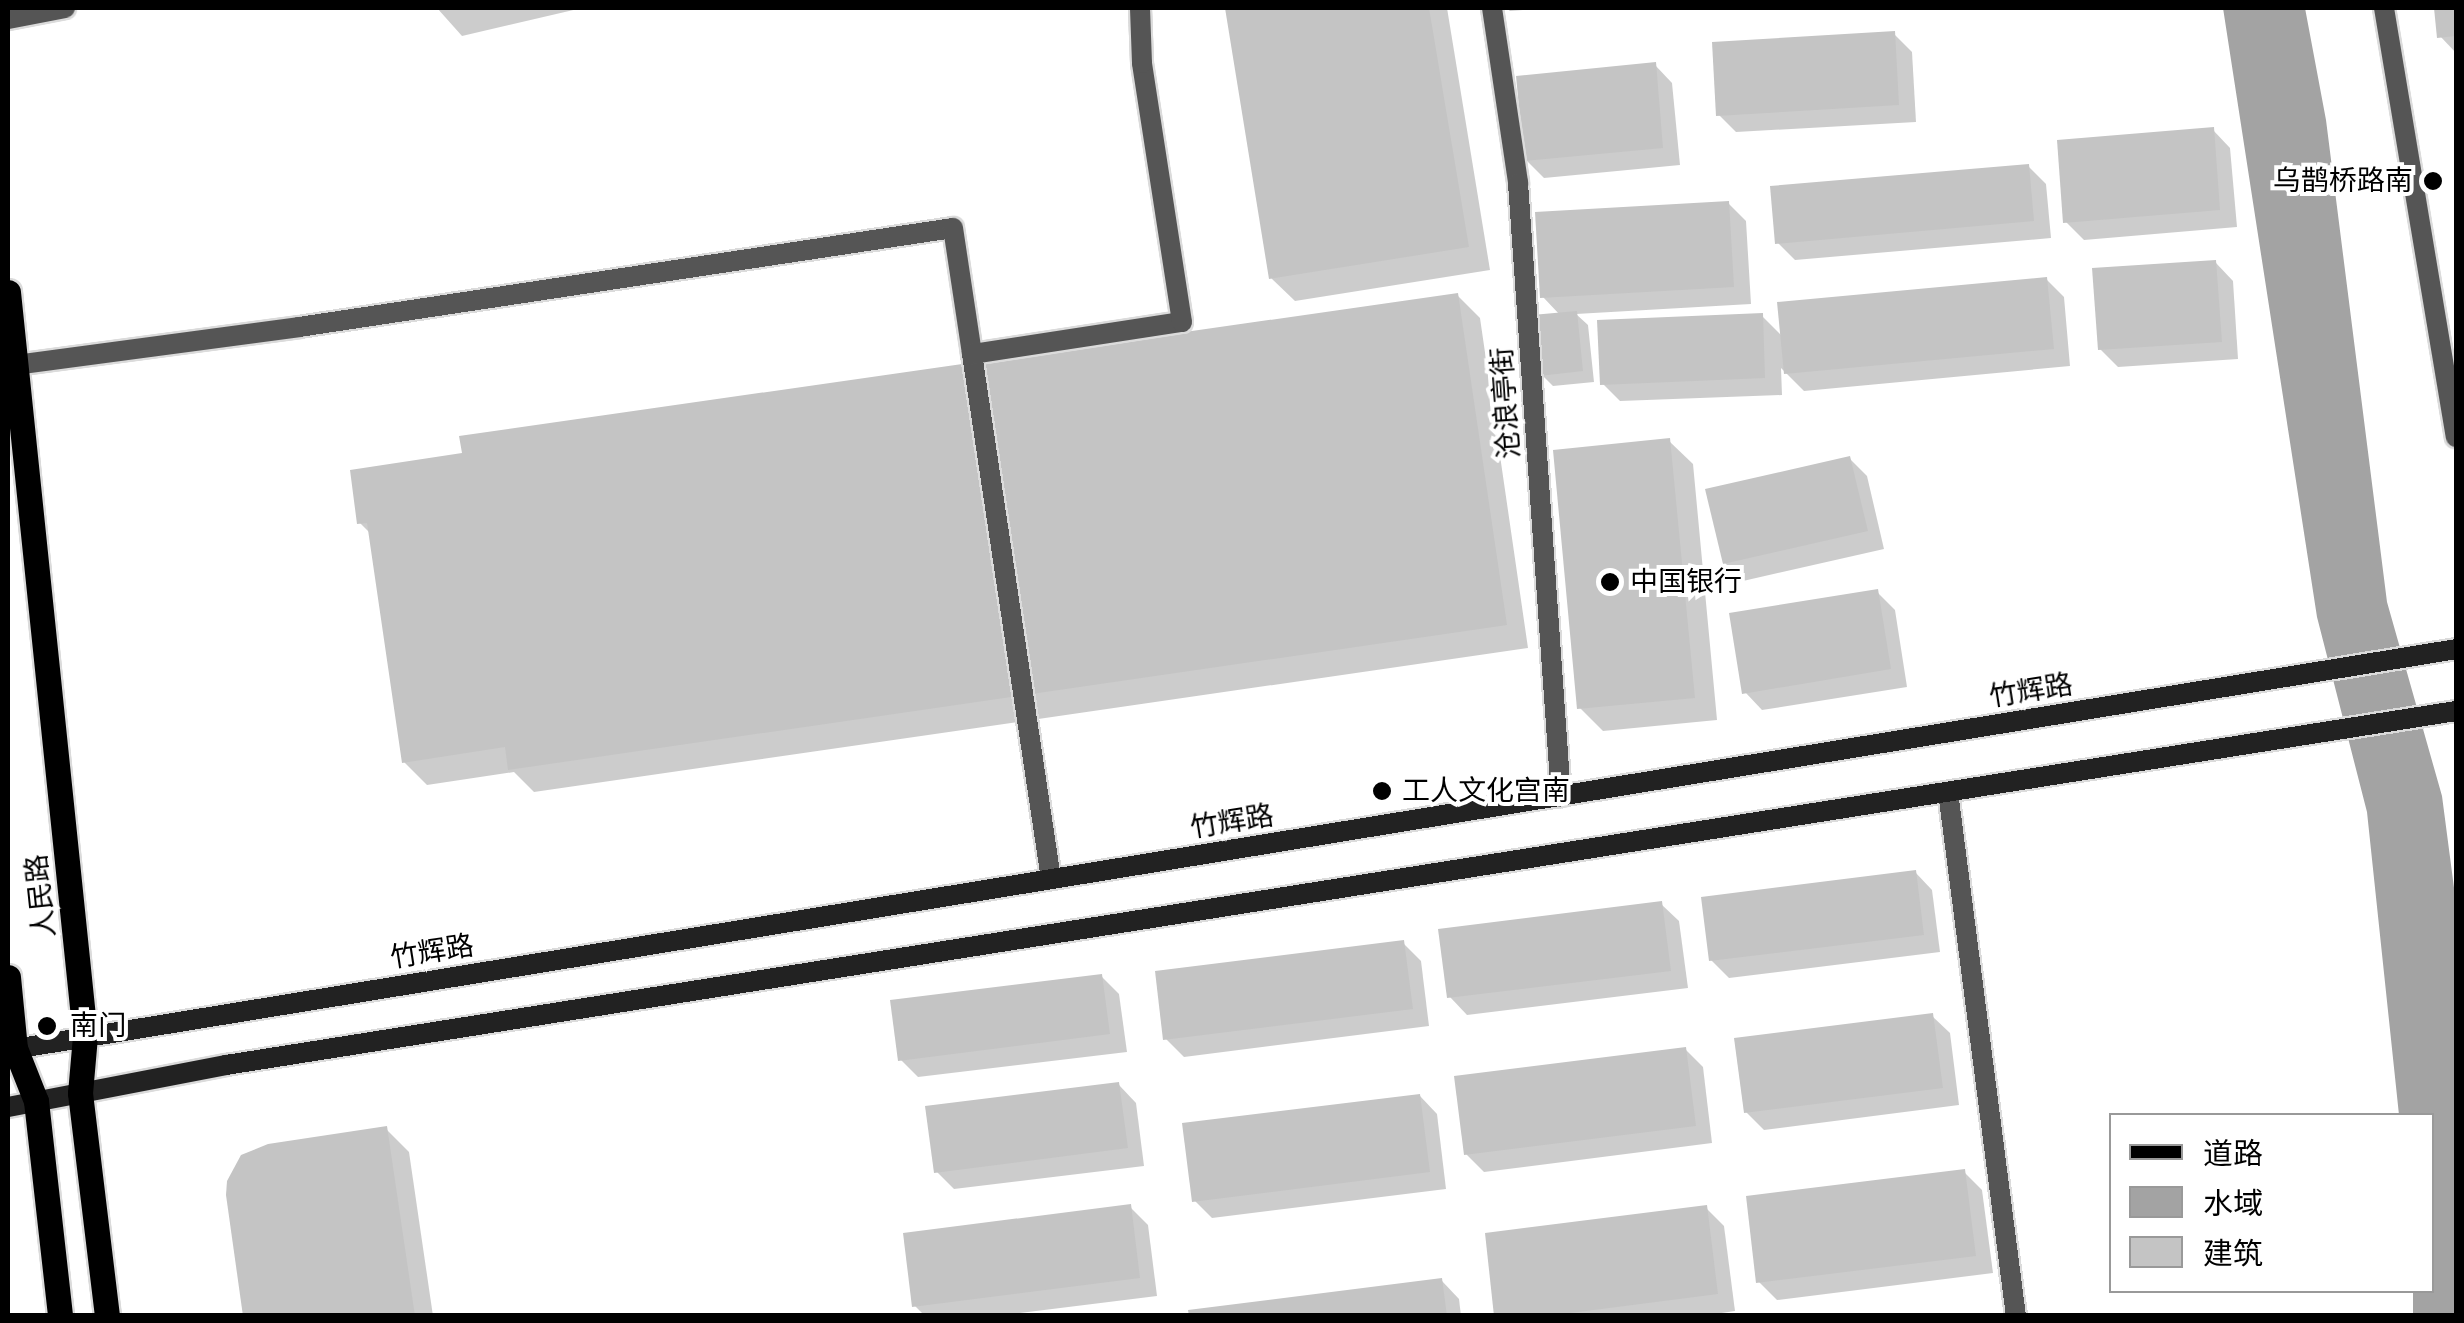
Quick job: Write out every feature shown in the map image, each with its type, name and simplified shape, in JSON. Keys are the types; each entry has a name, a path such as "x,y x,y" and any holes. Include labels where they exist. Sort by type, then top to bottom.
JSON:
{"main road":[{"name":"人民路","path":"8,292 86,1036 80,1093 106,1316"},
{"name":"竹辉路","path":"11,1049 2456,649"},
{"path":"8,1107 245,1062 2448,712"},
{"path":"8,977 11,1049 36,1102 60,1316"}],"street":[{"path":"8,20 66,8"},
{"path":"972,354 1182,322 1142,63 1140,8"},
{"name":"沧浪亭街","path":"1492,8 1518,184 1561,796"},
{"path":"2384,8 2456,437"},
{"path":"15,365 299,327 953,228 1051,879"},
{"path":"1948,792 2016,1316"}],"water":[{"path":"2223,8 2305,8 2326,120 2387,602 2442,796 2456,903 2456,1315 2413,1315 2413,1293 2434,1293 2434,1113 2399,1113 2367,812 2317,617"}],"building":[{"path":"1225,8 1429,8 1469,247 1269,279"},
{"path":"2434,8 2456,8 2456,36 2437,38"},
{"path":"1895,31 1899,105 1716,116 1712,42"},
{"path":"1656,62 1663,148 1524,161 1516,76"},
{"path":"2214,127 2220,210 2063,223 2057,140"},
{"path":"2029,164 2034,221 1775,244 1770,186"},
{"path":"1729,201 1734,287 1540,298 1535,212"},
{"path":"2216,260 2222,342 2098,350 2092,268"},
{"path":"2047,277 2054,349 1784,374 1777,302"},
{"path":"1458,293 1507,625 508,770 505,747 402,763 367,523 357,524 350,470 462,453 459,436"},
{"path":"1577,311 1583,371 1539,376 1532,315"},
{"path":"1763,313 1765,378 1600,385 1597,320"},
{"path":"1670,438 1695,698 1577,709 1553,450"},
{"path":"1850,456 1868,531 1723,564 1705,489"},
{"path":"1878,589 1891,669 1742,694 1729,613"},
{"path":"1916,870 1924,935 1709,961 1701,897"},
{"path":"1662,901 1671,971 1447,998 1438,929"},
{"path":"1404,940 1413,1009 1163,1040 1155,971"},
{"path":"1102,974 1110,1034 898,1061 890,1000"},
{"path":"1933,1013 1943,1088 1744,1113 1734,1038"},
{"path":"1686,1047 1696,1126 1464,1155 1454,1076"},
{"path":"1119,1082 1128,1148 934,1173 925,1106"},
{"path":"1420,1094 1430,1172 1192,1202 1182,1123"},
{"path":"387,1126 415,1316 243,1316 226,1195 227,1181 241,1155 268,1144"},
{"path":"1965,1169 1976,1256 1756,1283 1746,1196"},
{"path":"1131,1204 1140,1278 912,1307 903,1233"},
{"path":"1707,1205 1718,1294 1547,1316 1494,1316 1485,1233"},
{"path":"1442,1278 1447,1316 1189,1316 1188,1310"}],"place":[{"name":"乌鹊桥路南","path":"2433,181"},
{"name":"中国银行","path":"1610,582"},
{"name":"工人文化宫南","path":"1382,791"},
{"name":"南门","path":"47,1026"}]}
